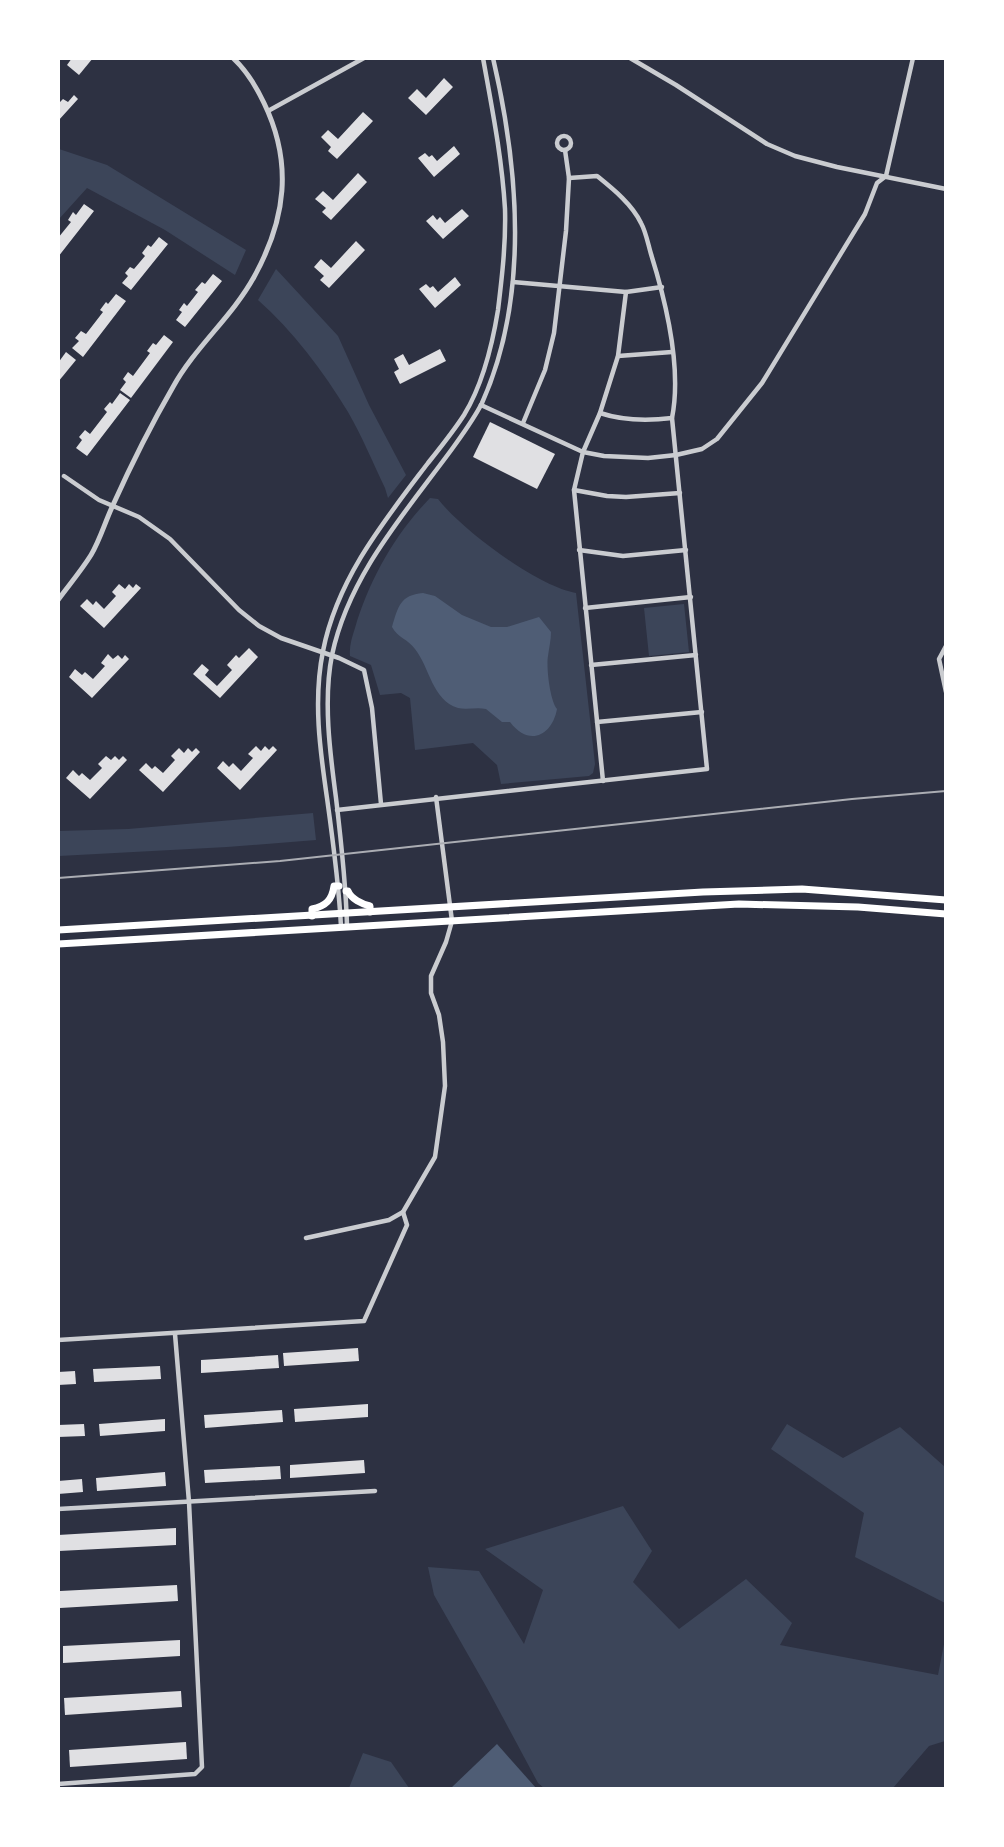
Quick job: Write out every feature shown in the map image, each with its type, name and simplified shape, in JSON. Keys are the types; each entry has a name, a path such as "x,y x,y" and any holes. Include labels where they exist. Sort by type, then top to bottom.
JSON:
{"main road":[{"path":"312,916 312,909 322,907 329,901 334,886 341,884"},
{"path":"58,930 702,892 802,889 945,900"},
{"path":"346,891 362,904 370,906 370,912"},
{"path":"58,944 739,904 858,907 945,914"}],"street":[{"path":"58,600 91,555 112,506 174,386 199,349 243,294 264,256 280,207 283,180 278,136 254,82 233,58"},
{"path":"268,111 364,58"},
{"path":"344,927 346,891 341,884 332,836 318,739 322,652 333,614 349,577 389,515 464,415 481,379 489,353 496,325 505,210 498,141 483,58"},
{"path":"344,914 337,810 328,734 332,656 349,603 367,565 481,405 505,338 513,282 514,198 512,159 493,58"},
{"path":"630,58 676,84 766,144 795,156 837,167 945,189"},
{"path":"481,405 583,452 629,458 676,455 702,449 717,439 762,383 864,214 877,183 886,176 912,58"},
{"path":"523,423 545,370 554,333 566,231 569,178 565,150"},
{"path":"337,810 436,797 707,769 672,418 676,385 662,287 642,224 631,207 597,176 569,178"},
{"path":"513,282 626,292 662,287"},
{"path":"603,781 573,490 583,452 600,413 618,356 626,292"},
{"path":"618,356 672,352"},
{"path":"600,413 623,419 672,418"},
{"path":"64,476 99,500 139,517 170,539 239,610 259,626 281,638 364,670 372,708 381,804"},
{"path":"573,490 626,497 680,493"},
{"path":"579,550 623,555 686,550"},
{"path":"585,608 691,597"},
{"path":"945,646 939,659 945,692"},
{"path":"591,665 696,655"},
{"path":"597,722 702,712"},
{"path":"306,1238 383,1221 403,1212 435,1157 438,1147 445,1086 445,1064 439,1015 431,993 431,976 446,942 452,921 452,908 436,797"},
{"path":"58,1340 364,1321 406,1225 403,1212"},
{"path":"58,1784 74,1786 195,1774 202,1767 189,1502 175,1334"},
{"path":"58,1509 375,1491"}],"shaded area":[{"path":"59,149 107,165 246,250 235,275 165,230 87,188 59,219"},
{"path":"276,269 338,336 369,405 406,475 388,498 348,412 318,367 295,338 258,300"},
{"path":"430,498 438,499 464,526 522,569 560,588 576,593 595,764 593,773 589,776 501,784 497,765 473,743 415,750 410,698 401,693 380,695 371,665 350,656 354,631 376,575 405,527"},
{"path":"423,593 435,596 462,615 491,627 507,627 539,617 551,632 548,675 552,699 557,709 545,732 532,736 525,734 517,730 510,722 502,722 486,709 458,708 442,698 415,649 392,627 401,603 409,596"},
{"path":"684,604 689,652 649,656 644,608"},
{"path":"313,813 316,840 59,856 59,831 128,829"},
{"path":"787,1424 843,1458 900,1427 945,1467 945,1603 855,1557 864,1513 771,1449"},
{"path":"623,1506 652,1551 633,1582 679,1629 746,1579 792,1623 780,1645 938,1675 945,1639 945,1741 929,1746 893,1788 544,1788 538,1783 434,1595 428,1567 479,1571 524,1644 543,1590 485,1549"},
{"path":"497,1744 536,1788 451,1788"},
{"path":"363,1753 391,1762 409,1788 349,1788"}],"building":[{"path":"72,58 93,58 79,75 67,65"},
{"path":"444,78 453,87 426,115 408,98 417,89 426,98"},
{"path":"74,95 78,99 58,121 58,104 63,99 68,102"},
{"path":"363,112 373,121 337,159 328,151 331,147 321,137 328,130 338,139"},
{"path":"454,146 460,154 434,177 418,158 425,153 429,157 432,155 437,161"},
{"path":"358,173 367,182 331,220 322,212 326,208 315,199 323,191 333,200"},
{"path":"84,204 94,211 58,257 58,238 71,222 68,220 73,212 76,215"},
{"path":"462,209 469,216 443,239 426,221 433,215 437,220 440,217 445,223"},
{"path":"159,237 168,244 131,290 122,283 128,276 125,273 130,267 134,269 145,256 142,253 148,245 151,247"},
{"path":"356,241 365,250 329,288 320,280 324,276 314,267 321,259 331,268"},
{"path":"213,274 222,281 185,327 176,320 182,312 179,310 184,303 187,306 198,292 195,290 202,282 205,284"},
{"path":"455,277 461,285 435,308 419,289 426,284 430,288 433,286 438,292"},
{"path":"116,294 126,301 83,357 72,348 79,341 75,338 81,331 86,334 103,312 100,310 106,302 108,304"},
{"path":"164,335 173,342 131,398 120,390 126,382 123,379 128,372 133,376 150,353 147,351 153,343 156,345"},
{"path":"440,349 446,361 400,384 394,372 399,369 394,359 403,354 409,365"},
{"path":"66,352 76,360 58,382 58,363"},
{"path":"120,393 130,400 87,456 76,448 82,440 79,437 85,430 90,434 107,412 104,409 110,402 112,404"},
{"path":"490,422 555,454 537,489 473,457"},
{"path":"119,584 125,589 129,584 133,588 136,584 141,588 104,628 80,606 87,599 93,605 96,601 104,609 116,596 112,592"},
{"path":"249,648 258,657 220,698 193,674 202,664 209,670 205,675 217,686 232,670 227,665 236,655 239,658"},
{"path":"108,654 113,659 118,655 122,659 125,655 129,659 92,698 69,677 75,669 82,675 85,672 93,679 105,666 101,663"},
{"path":"256,746 261,751 265,746 269,750 273,746 277,750 240,790 217,768 223,761 229,767 233,763 241,771 253,758 248,754"},
{"path":"179,748 184,753 188,748 192,752 196,748 200,752 163,792 139,770 146,763 152,769 155,766 163,773 175,760 171,756"},
{"path":"106,756 111,760 115,756 119,760 123,756 127,760 90,799 66,778 73,770 79,776 82,773 90,780 102,768 98,764"},
{"path":"358,1348 359,1361 284,1366 283,1353"},
{"path":"278,1355 279,1368 201,1373 201,1360"},
{"path":"160,1366 161,1379 94,1382 93,1369"},
{"path":"75,1371 76,1384 58,1385 58,1372"},
{"path":"368,1404 368,1417 295,1422 294,1409"},
{"path":"282,1410 283,1422 205,1428 204,1415"},
{"path":"165,1419 165,1431 100,1436 99,1424"},
{"path":"84,1424 85,1436 58,1437 58,1425"},
{"path":"364,1460 365,1473 290,1478 290,1465"},
{"path":"280,1466 281,1479 205,1483 204,1470"},
{"path":"165,1472 166,1486 97,1491 96,1478"},
{"path":"82,1479 83,1492 58,1494 58,1481"},
{"path":"176,1528 176,1545 59,1551 58,1535"},
{"path":"177,1585 178,1601 60,1608 60,1591"},
{"path":"180,1640 180,1656 63,1663 63,1646"},
{"path":"181,1691 182,1707 65,1715 64,1698"},
{"path":"186,1742 187,1759 70,1767 69,1750"}],"railway":[{"path":"58,878 280,861 852,799 946,791"}]}
